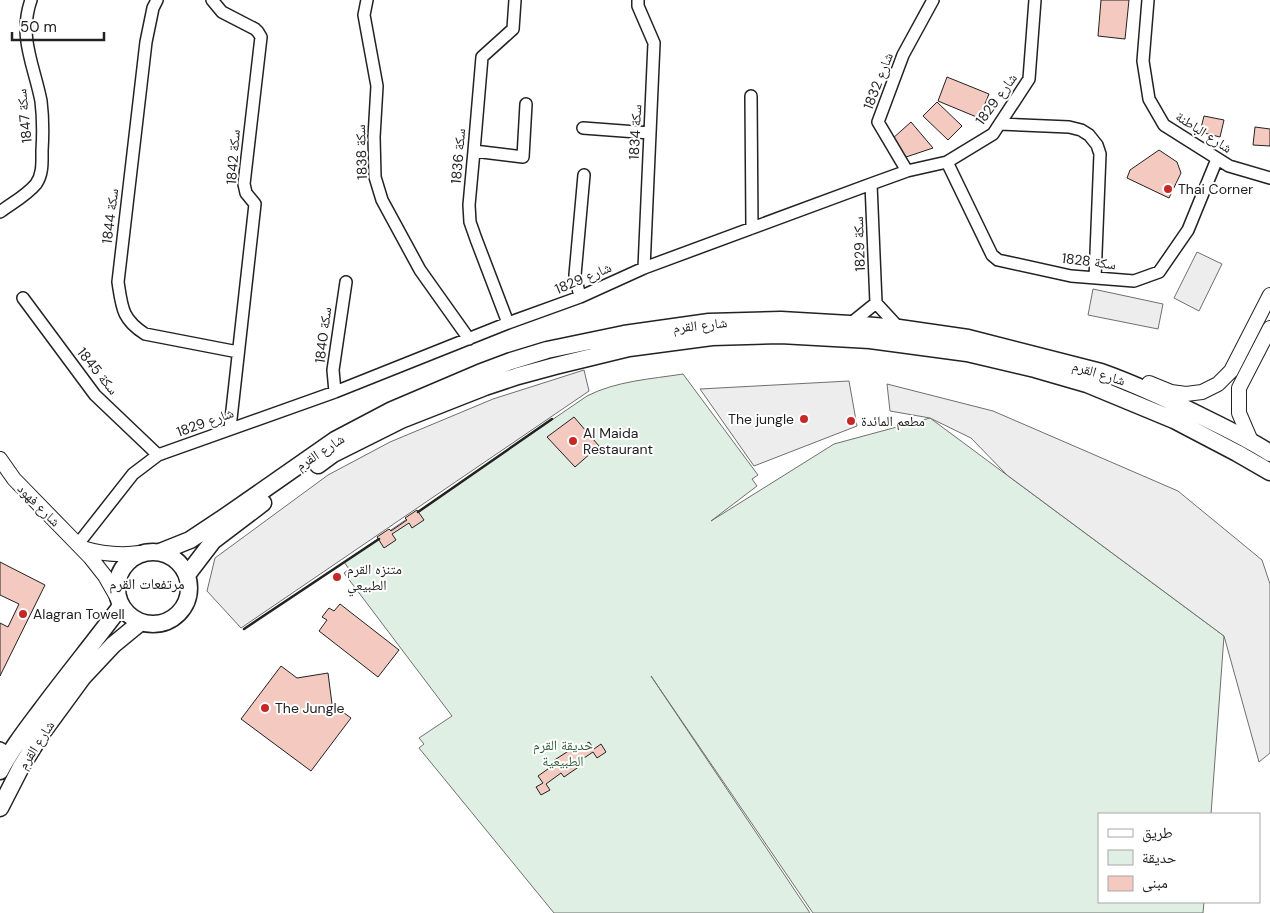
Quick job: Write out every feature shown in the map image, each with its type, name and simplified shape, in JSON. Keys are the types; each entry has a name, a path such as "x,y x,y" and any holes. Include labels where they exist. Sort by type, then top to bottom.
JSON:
{"main road":[{"name":"شارع القرم","path":"160,552 190,540 335,440 392,410 479,373 547,350 624,334 709,322 781,320 850,324 899,328 968,338 1101,372 1163,398 1251,441 1270,453"},
{"name":"شارع القرم","path":"187,575 213,541 294,481 333,454 401,420 485,387 555,366 628,348 712,337 780,335 870,340 966,353 1035,369 1087,384 1174,420 1270,472"},
{"path":"160,552 169,555 183,567 187,575 189,587 188,598 174,617 164,622 153,624 141,622 126,613 119,601 116,587 118,578 123,567 131,558 140,553 160,552"},
{"name":"شارع القرم","path":"0,771 5,750 101,632 119,601"},
{"name":"شارع القرم","path":"0,808 21,767 42,733 83,677 113,645 141,622"}],"street":[{"name":"سكة 1847","path":"0,212 27,194 37,182 42,166 41,102 29,57 26,31 31,0"},
{"name":"سكة 1844","path":"157,0 153,8 146,42 118,282 120,302 125,316 133,327 145,334 238,352"},
{"name":"سكة 1842","path":"212,0 222,12 255,29 261,37 244,184 246,193 255,204 230,428"},
{"name":"1838 سكة","path":"367,0 364,15 377,86 374,137 375,177 382,200 420,270 469,339"},
{"name":"سكة 1836","path":"508,323 470,222 469,204 482,57 513,29 515,0"},
{"name":"سكة 1834","path":"638,0 638,6 654,43 644,268"},
{"name":"1832 شارع","path":"907,171 878,122 903,55 933,0"},
{"name":"1829 شارع","path":"80,546 133,474 158,455 335,392 508,323 580,298 644,268 907,171 947,162 993,134 1029,79 1036,0"},
{"name":"شارع الباطنة","path":"1148,0 1142,61 1149,99 1164,125 1229,166 1268,176"},
{"path":"751,96 752,228"},
{"path":"474,151 523,157 526,104"},
{"path":"1000,124 1069,127 1081,130 1089,135 1097,145 1100,154 1095,278"},
{"path":"582,128 650,133"},
{"name":"سكة 1828","path":"947,162 992,255 998,260 1071,276 1134,281 1159,272 1188,230 1217,159"},
{"path":"580,298 575,275 584,175"},
{"name":"سكة 1829","path":"871,184 876,303"},
{"name":"سكة 1840","path":"335,392 333,370 346,282"},
{"path":"1101,372 1125,374 1171,392 1186,394 1202,392 1218,384 1231,371 1270,295"},
{"name":"1845 سكة","path":"23,298 95,395 158,455"},
{"path":"850,324 876,303 899,328"},
{"path":"1251,441 1239,413 1239,388 1270,328"},
{"name":"شارع فهود","path":"0,459 14,479 102,571 119,601"},
{"path":"80,546 111,555 140,553"}],"green space":[{"name":"حديقة القرم الطبيعية","path":"683,374 758,475 752,479 757,486 711,521 834,444 930,418 1224,636 1211,813 1098,813 1098,903 1204,903 1203,913 813,913 651,676 810,913 554,913 419,748 424,744 419,738 452,716 344,573 349,569 344,562 587,396 610,387 646,379"}],"shaded area":[{"path":"1197,252 1222,264 1199,311 1174,298"},
{"path":"1093,289 1163,304 1158,329 1088,315"},
{"path":"584,370 589,391 241,628 207,591 215,558 328,475 390,442 493,399"},
{"path":"849,381 857,426 754,466 700,389"},
{"path":"887,384 993,411 1178,491 1262,560 1270,584 1270,753 1259,762 1224,636 1007,475 971,438 930,418 890,411"}],"building":[{"path":"1101,0 1129,0 1125,39 1098,36"},
{"path":"947,77 989,94 979,118 938,101"},
{"path":"937,102 962,126 948,140 923,116"},
{"path":"1204,116 1224,120 1220,137 1200,132"},
{"path":"911,122 933,148 906,157 892,139"},
{"path":"1255,127 1270,129 1270,146 1253,145"},
{"path":"1159,150 1177,162 1181,173 1169,198 1127,178 1130,170"},
{"name":"Al Maida Restaurant","path":"574,417 599,446 575,467 547,437"},
{"path":"417,510 424,520 412,528 409,523 392,534 396,540 384,548 377,537 389,529 391,531"},
{"name":"Alagran Towell","path":"0,562 45,585 0,676 0,623 8,627 19,604 0,595"},
{"path":"340,604 399,650 378,677 319,631 327,620 322,617 329,608 334,611"},
{"path":"281,666 297,678 328,673 332,704 351,718 311,771 241,719"},
{"path":"589,742 594,749 601,744 606,752 597,758 593,752 578,762 580,766 564,777 561,773 546,784 550,790 541,795 536,787 543,783 538,776 555,764 553,761 570,750 572,753"}],"wall":[{"path":"418,512 552,419"},
{"path":"244,629 379,539"}],"place":[{"name":"Thai Corner","path":"1168,189"},
{"name":"The jungle","path":"804,419"},
{"name":"مطعم المائدة","path":"851,421"},
{"name":"Al Maida Restaurant","path":"573,441"},
{"name":"متنزه القرم الطبيعي","path":"337,577"},
{"name":"Alagran Towell","path":"23,614"},
{"name":"The Jungle","path":"265,708"}],"district":[{"name":"مرتفعات القرم","path":"147,584"}]}
